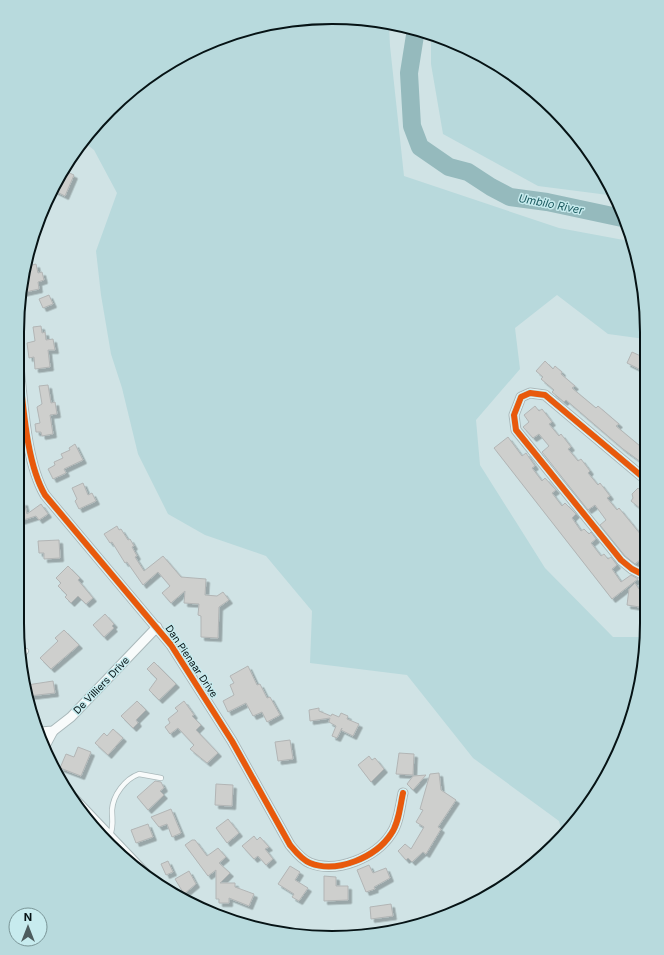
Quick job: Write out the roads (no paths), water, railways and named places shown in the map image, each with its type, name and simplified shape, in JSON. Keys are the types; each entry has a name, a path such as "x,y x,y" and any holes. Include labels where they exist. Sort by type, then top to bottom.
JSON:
{"street":[{"path":"640,475 545,396 530,393 521,398 514,414 516,430 621,560 632,569 640,573"},
{"name":"Dan Pienaar Drive","path":"24,407 29,447 38,483 45,495 157,627 192,676 232,741 290,845 300,856 310,863 339,865 368,856 382,846 392,833 403,793"},
{"name":"De Villiers Drive","path":"53,731 71,717 157,627"},
{"path":"44,732 53,731"},
{"path":"47,742 53,731"},
{"path":"96,821 125,851"}],"lane":[{"path":"110,835 113,826 112,809 118,791 128,780 139,774 161,778"}],"waterway":[{"name":"Umbilo River","path":"415,35 409,73 412,126 420,147 449,167 468,172 510,197 547,202 618,217"}]}
